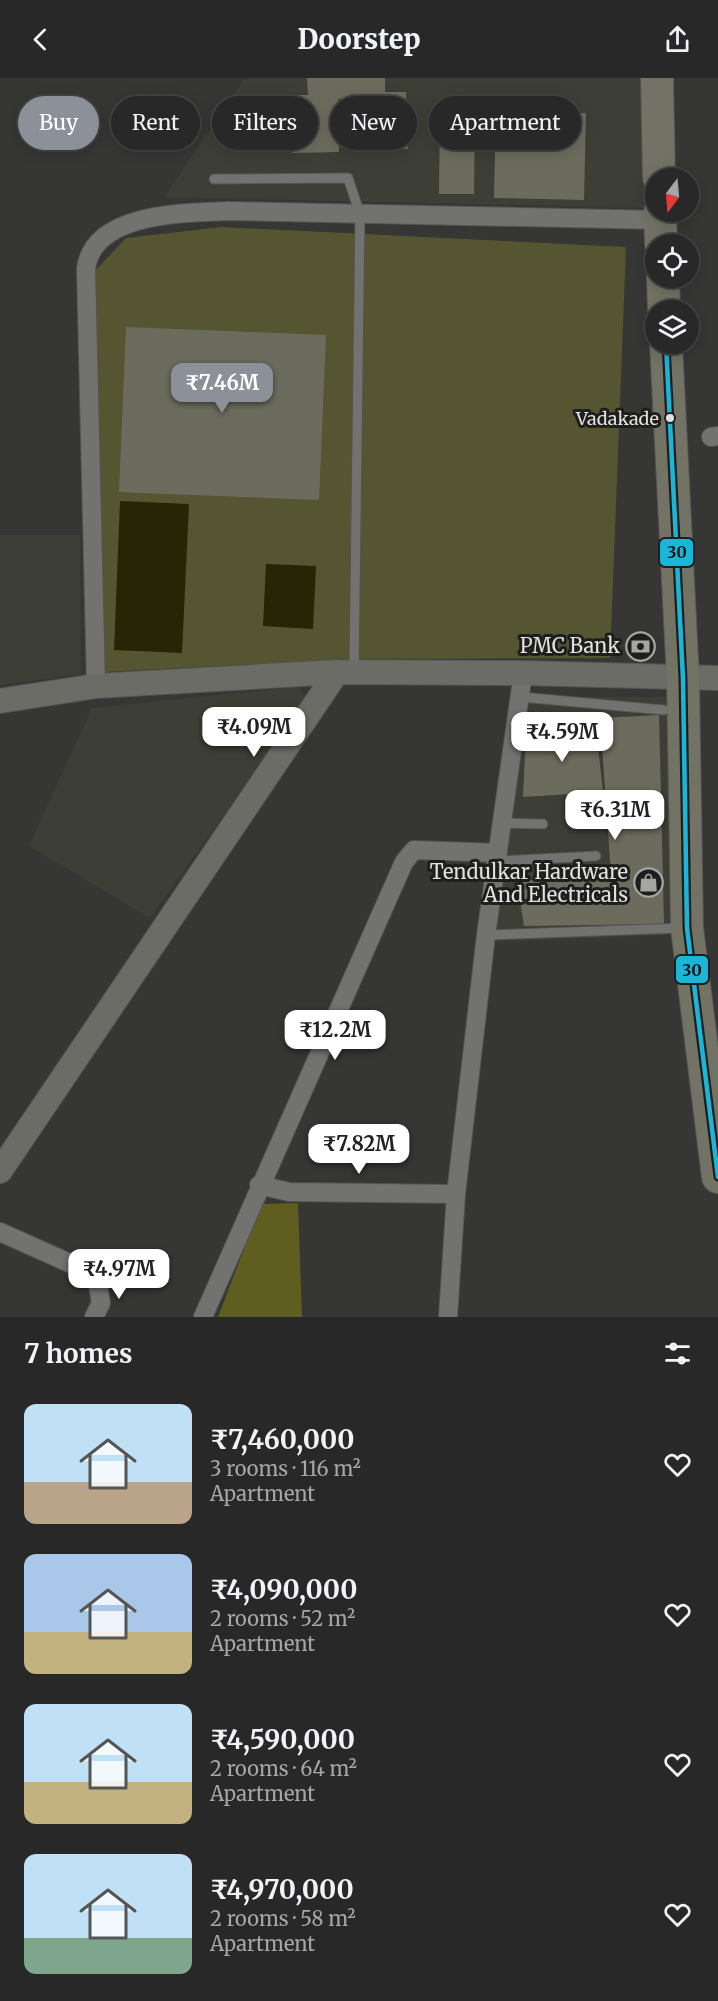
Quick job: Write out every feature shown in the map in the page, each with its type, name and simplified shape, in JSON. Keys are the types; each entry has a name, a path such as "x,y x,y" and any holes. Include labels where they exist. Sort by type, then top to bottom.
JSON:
{"highway":[{"path":"657,78 659,168"},
{"path":"667,354 683,679 687,928 718,1177"}],"street":[{"path":"96,686 88,254 110,230 174,214 228,211 360,213 660,225"},
{"path":"0,1171 345,672"},
{"path":"0,702 96,686 345,672 523,673 683,679 718,678"},
{"path":"448,1317 456,1194 486,935 523,673"},
{"path":"202,1317 404,862 414,850 498,857"},
{"path":"259,1185 289,1192 456,1194"},
{"path":"0,1232 96,1275 101,1303 94,1317"}],"lane":[{"path":"214,179 348,178 360,213 345,672"},
{"path":"521,697 664,710"},
{"path":"501,823 543,824"},
{"path":"498,857 596,856"},
{"path":"486,935 687,928"}],"shaded area":[{"path":"245,78 644,78 645,208 164,197 196,150 200,150 200,144 212,126 212,150 318,150 318,96 233,96"},
{"path":"222,227 626,247 610,658 352,659 104,672 94,272 126,238"},
{"path":"120,501 189,504 182,653 114,650"},
{"path":"0,535 80,535 81,674 0,685"},
{"path":"266,564 316,566 313,629 263,626"},
{"path":"298,687 308,699 150,918 29,846 92,708"},
{"path":"528,697 667,697 670,935 495,942"},
{"path":"298,1203 302,1317 218,1317 261,1204"}],"building":[{"path":"307,78 385,78 385,92 406,92 406,96 330,96 330,150 339,150 339,152 292,153 292,150 318,150 318,96 291,96 308,95"},
{"path":"581,113 586,113 584,200 494,198 495,150 581,150"},
{"path":"440,150 475,150 474,194 439,194"},
{"path":"126,327 326,335 319,500 119,492"},
{"path":"659,715 664,924 524,926 517,881 611,874 600,718"},
{"path":"596,729 603,792 523,797 526,733"}],"transit line":[{"name":"30","path":"667,354 683,679 687,928 718,1177"}],"place":[{"name":"Vadakade","path":"670,418"},
{"name":"PMC Bank","path":"641,646"},
{"name":"Tendulkar Hardware And Electricals","path":"649,883"}]}
